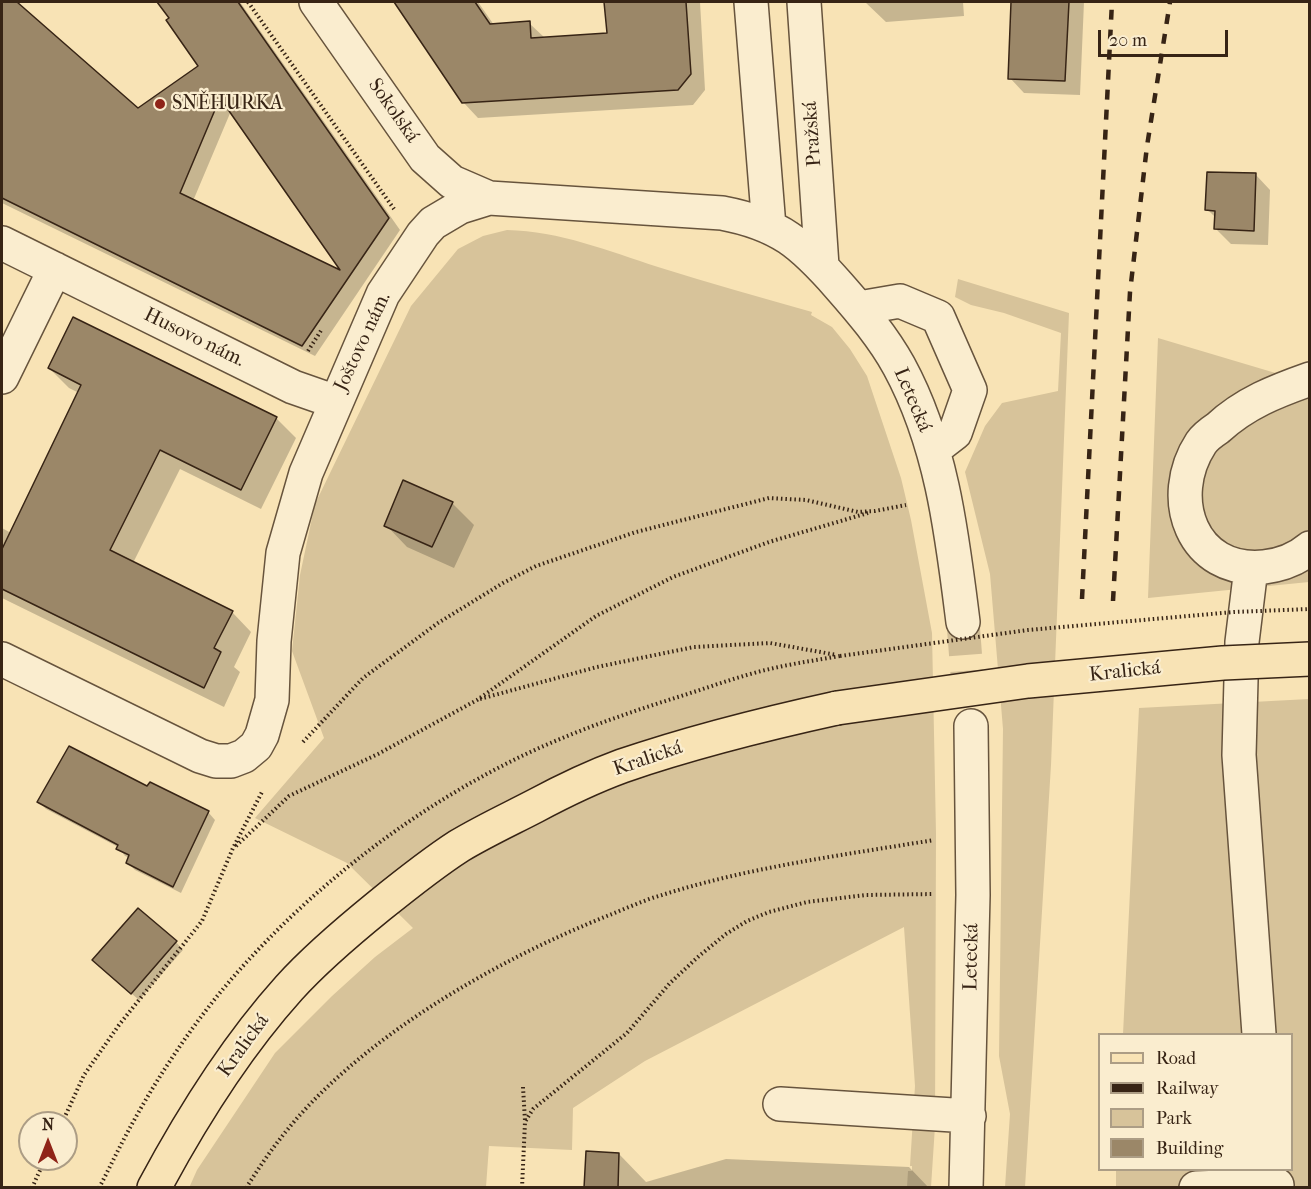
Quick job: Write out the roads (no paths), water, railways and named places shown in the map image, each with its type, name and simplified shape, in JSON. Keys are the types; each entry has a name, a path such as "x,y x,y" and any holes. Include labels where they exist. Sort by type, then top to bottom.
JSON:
{"main road":[{"name":"Kralická","path":"154,1188 209,1094 251,1034 289,988 329,947 406,884 459,847 563,791 621,767 765,724 837,708 1028,681 1223,663 1310,659"}],"street":[{"name":"Sokolská","path":"316,2 425,158 452,182 489,198"},
{"path":"752,2 769,227"},
{"name":"Pražská","path":"804,2 822,266"},
{"name":"Joštovo nám.","path":"2,659 200,756 216,761 231,761 243,756 256,746 262,735 272,700 274,641 283,553 306,473 383,294 423,234 433,223 460,207 489,198 722,213 749,218 769,227"},
{"name":"Letecká","path":"769,227 795,242 822,266 859,308 899,366 915,400 933,450 945,498 963,622"},
{"name":"Husovo nám.","path":"2,243 293,387 336,402"},
{"path":"2,377 55,269"},
{"path":"859,308 900,301 938,317 970,390 955,433 933,450"},
{"path":"1310,379 1270,393 1233,414 1202,442 1191,464 1185,486 1185,509 1194,534 1208,551 1226,563 1251,568 1273,566 1298,557 1310,548"},
{"path":"1251,568 1242,642 1239,755 1259,1033"},
{"name":"Letecká","path":"966,1188 973,895 971,726"},
{"path":"780,1104 969,1116"},
{"path":"1196,1188 1277,1181"}],"tunnel":[{"path":"963,622 971,726"}],"railway":[{"path":"1082,599 1112,2"},
{"path":"1113,601 1130,292 1147,146 1170,2"}],"place":[{"name":"SNĚHURKA","path":"160,104"}]}
